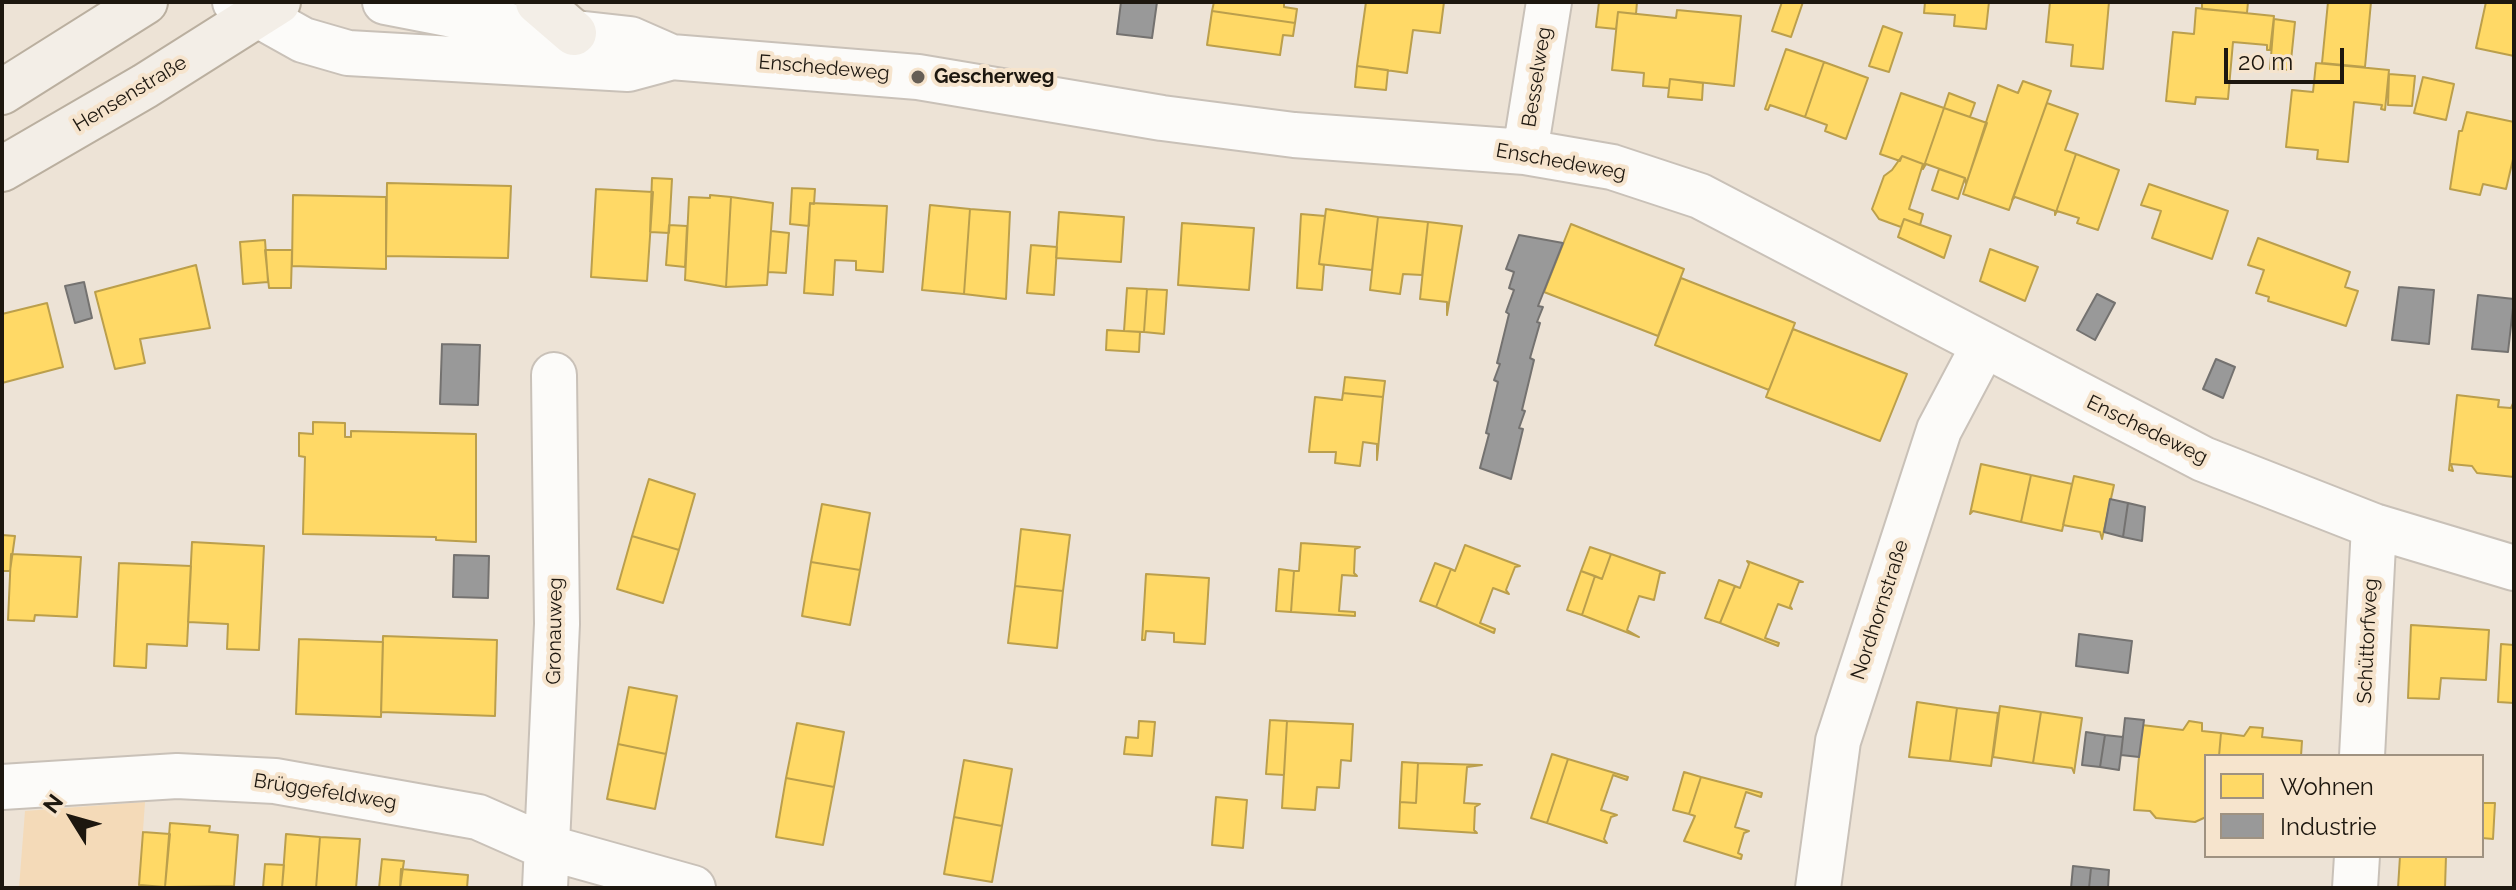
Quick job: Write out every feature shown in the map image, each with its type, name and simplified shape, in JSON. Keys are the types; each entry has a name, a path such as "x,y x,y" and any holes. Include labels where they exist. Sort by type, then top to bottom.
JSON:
{"main road":[{"path":"2,92 145,2"},
{"path":"538,2 574,33"},
{"name":"Hensenstraße","path":"2,169 152,82 256,7"}],"street":[{"name":"Enschedeweg","path":"385,2 489,22 630,39 671,57 918,77 1162,118 1294,135 1525,152 1612,167 1700,196 2203,459 2374,526 2514,568"},
{"name":"Besselweg","path":"1525,152 1549,2"},
{"name":"Enschedeweg","path":"256,7 303,40 348,53 628,69 671,57"},
{"name":"Nordhornstraße","path":"1818,888 1838,741 1939,430 1984,345"},
{"name":"Gronauweg","path":"546,867 557,624 554,375"},
{"name":"Schüttorfweg","path":"2362,754 2374,526"},
{"name":"Brüggefeldweg","path":"2,787 177,776 275,781 478,817 546,867 693,888"},
{"path":"2355,888 2357,858"}],"shaded area":[{"path":"145,802 139,888 19,888 25,811"}],"building: Wohnen":[{"path":"1214,2 1284,2 1284,7 1297,9 1295,23 1212,11"},
{"path":"1366,2 1444,2 1440,33 1413,30 1407,73 1357,66"},
{"path":"1599,2 1637,2 1636,14 1618,12 1616,29 1596,27"},
{"path":"1782,2 1803,2 1791,37 1772,31"},
{"path":"1925,2 1989,2 1986,29 1954,26 1955,15 1924,13"},
{"path":"2050,2 2109,2 2103,69 2071,66 2073,45 2046,42"},
{"path":"2202,2 2248,2 2247,13 2202,9"},
{"path":"2328,2 2371,2 2365,67 2322,63"},
{"path":"2486,2 2514,2 2514,56 2476,48"},
{"path":"2196,8 2274,16 2270,50 2267,50 2267,45 2233,42 2228,99 2196,97 2195,104 2166,101 2173,32 2194,34"},
{"path":"1677,10 1741,16 1734,86 1670,79 1669,88 1643,86 1644,73 1612,70 1618,12 1676,18"},
{"path":"1212,11 1295,23 1293,36 1283,35 1280,55 1207,45"},
{"path":"2274,19 2295,22 2290,70 2270,69"},
{"path":"1883,26 1902,33 1889,72 1869,66"},
{"path":"1786,49 1824,62 1805,117 1770,105 1768,110 1765,109"},
{"path":"1824,62 1868,78 1846,139 1825,131 1827,125 1805,117"},
{"path":"2316,63 2389,70 2385,110 2381,109 2382,105 2354,102 2348,162 2317,159 2318,150 2286,147 2292,90 2313,92"},
{"path":"1357,66 1388,70 1386,90 1355,87"},
{"path":"2389,74 2415,76 2412,106 2388,105"},
{"path":"2423,77 2454,84 2446,120 2414,113"},
{"path":"1670,79 1703,83 1702,100 1668,97"},
{"path":"2023,81 2051,91 2009,210 1963,194 1998,85 2018,93"},
{"path":"1901,93 1944,108 1923,169 1923,164 1902,156 1900,161 1880,154"},
{"path":"1949,93 1975,103 1970,117 1944,108"},
{"path":"2047,103 2078,114 2065,150 2076,154 2055,215 2055,211 2015,197 2012,200"},
{"path":"1944,108 1987,123 1966,184 1965,178 1926,164 1923,169"},
{"path":"2467,112 2514,122 2514,155 2506,189 2483,184 2480,195 2450,189 2459,131 2462,131"},
{"path":"2076,154 2119,170 2098,230 2077,223 2079,218 2057,211 2055,215"},
{"path":"1902,156 1923,164 1909,209 1923,214 1920,225 1904,219 1901,227 1879,219 1872,209 1884,176"},
{"path":"1939,169 1965,178 1958,199 1932,190"},
{"path":"652,178 672,179 669,233 650,232"},
{"path":"387,183 511,186 508,258 386,256"},
{"path":"2149,184 2228,211 2212,259 2152,238 2161,211 2141,205"},
{"path":"792,188 815,189 814,204 810,203 809,226 790,224"},
{"path":"596,189 653,192 647,281 591,277"},
{"path":"293,195 386,197 386,269 292,266"},
{"path":"710,195 731,197 726,287 685,280 689,197 710,198"},
{"path":"731,197 773,203 767,285 726,287"},
{"path":"810,203 887,206 883,272 856,270 856,261 835,260 833,295 804,293"},
{"path":"930,205 970,209 964,294 922,290"},
{"path":"970,209 1010,212 1006,299 964,294"},
{"path":"1326,209 1378,217 1372,270 1319,264"},
{"path":"1059,212 1124,217 1121,262 1056,258"},
{"path":"1301,214 1325,216 1319,264 1324,265 1322,290 1297,288"},
{"path":"1378,217 1428,222 1422,275 1403,274 1400,294 1370,290"},
{"path":"1904,219 1951,236 1944,258 1898,237"},
{"path":"1428,222 1462,226 1447,315 1447,302 1420,299"},
{"path":"1182,223 1254,228 1249,290 1178,285"},
{"path":"1571,224 1684,269 1658,336 1544,292"},
{"path":"669,225 687,226 685,267 666,265"},
{"path":"771,231 789,233 786,273 768,272"},
{"path":"2258,238 2350,272 2345,287 2358,291 2346,326 2268,301 2269,297 2256,293 2264,270 2248,265"},
{"path":"265,240 268,282 243,284 240,242"},
{"path":"1031,245 1057,247 1054,295 1027,293"},
{"path":"1990,249 2038,267 2025,301 1980,281"},
{"path":"265,250 292,250 291,288 269,288"},
{"path":"196,265 210,328 140,339 145,363 115,369 95,292"},
{"path":"1681,278 1795,323 1769,390 1655,345"},
{"path":"1127,288 1147,289 1144,332 1124,331"},
{"path":"1147,289 1167,290 1164,334 1144,332"},
{"path":"47,303 63,367 2,383 2,314"},
{"path":"1793,329 1907,374 1880,441 1766,397"},
{"path":"1107,330 1140,332 1139,352 1106,350"},
{"path":"1345,377 1385,381 1383,397 1343,393"},
{"path":"1343,393 1383,397 1377,460 1377,444 1363,442 1360,466 1335,463 1336,452 1309,452 1315,397 1342,400"},
{"path":"2457,395 2499,400 2498,407 2511,408 2514,401 2514,477 2477,473 2472,466 2451,464 2453,471 2449,470"},
{"path":"313,422 345,423 345,437 351,437 351,431 476,434 476,542 436,540 436,537 303,534 305,457 299,456 299,433 313,434"},
{"path":"1981,464 2031,475 2021,522 1973,511 1970,514"},
{"path":"2031,475 2072,484 2062,531 2021,522"},
{"path":"2074,476 2114,485 2102,539 2100,532 2063,525"},
{"path":"649,479 695,494 679,550 632,536"},
{"path":"822,504 870,513 860,570 811,562"},
{"path":"1021,529 1070,535 1063,591 1015,586"},
{"path":"2,535 15,536 10,571 2,571"},
{"path":"632,536 679,550 663,603 617,589"},
{"path":"192,542 264,546 259,650 227,649 228,624 188,622"},
{"path":"1301,543 1360,547 1355,549 1354,573 1357,576 1342,575 1339,611 1355,612 1355,616 1291,612 1294,571 1299,571"},
{"path":"1465,545 1520,566 1515,567 1506,590 1509,594 1493,588 1480,623 1495,629 1494,633 1436,607 1451,569 1455,571"},
{"path":"1590,547 1611,554 1602,579 1581,571"},
{"path":"11,554 81,557 77,617 35,615 34,621 8,620"},
{"path":"1611,554 1665,573 1660,573 1654,600 1639,596 1627,630 1639,637 1582,615 1595,576 1602,579"},
{"path":"1747,561 1803,582 1799,582 1790,606 1792,609 1778,604 1765,638 1779,643 1778,646 1720,623 1735,586 1740,588 1749,564"},
{"path":"811,562 860,570 850,625 802,616"},
{"path":"119,563 191,566 187,646 147,644 146,668 114,666"},
{"path":"1435,563 1451,569 1436,607 1420,601"},
{"path":"1279,569 1294,571 1291,612 1276,611"},
{"path":"1581,571 1595,576 1582,615 1567,610"},
{"path":"1146,574 1209,578 1205,644 1174,642 1174,633 1146,631 1145,640 1142,640"},
{"path":"1719,580 1735,586 1720,623 1705,618"},
{"path":"1015,586 1063,591 1057,648 1008,643"},
{"path":"2411,625 2489,630 2486,680 2441,678 2439,699 2408,698"},
{"path":"383,636 497,640 495,716 381,712"},
{"path":"299,639 383,642 381,717 296,714"},
{"path":"2501,644 2514,645 2514,703 2498,702"},
{"path":"629,687 677,696 666,754 618,744"},
{"path":"1917,702 1957,708 1950,761 1909,757"},
{"path":"2000,706 2041,712 2033,763 1993,757"},
{"path":"1957,708 1998,713 1991,766 1950,761"},
{"path":"2041,712 2082,718 2074,773 2072,768 2033,763"},
{"path":"1270,720 1287,721 1284,775 1266,774"},
{"path":"1139,721 1155,722 1152,756 1124,754 1126,737 1138,738"},
{"path":"1287,721 1353,724 1351,761 1341,760 1339,788 1317,787 1315,810 1282,808"},
{"path":"2189,721 2202,723 2202,731 2221,733 2219,754 2204,754 2204,818 2195,822 2156,818 2150,811 2134,810 2142,725 2183,730"},
{"path":"797,723 844,732 834,787 786,778"},
{"path":"2250,727 2263,728 2262,737 2302,741 2301,754 2219,754 2221,733 2244,736"},
{"path":"618,744 666,754 655,809 607,799"},
{"path":"1552,754 1568,759 1547,823 1531,818"},
{"path":"1568,759 1628,777 1627,780 1613,775 1601,810 1617,815 1611,817 1604,839 1607,843 1547,823"},
{"path":"964,760 1012,769 1002,826 954,817"},
{"path":"1402,762 1418,763 1416,803 1400,802"},
{"path":"1418,763 1482,765 1467,767 1464,803 1480,804 1475,807 1474,830 1477,833 1399,828 1400,802 1416,803"},
{"path":"1684,772 1701,777 1689,814 1673,810"},
{"path":"1701,777 1762,793 1761,797 1746,792 1735,827 1749,831 1744,833 1738,853 1742,855 1741,859 1684,841 1695,816 1689,814"},
{"path":"786,778 834,787 823,845 776,837"},
{"path":"1216,797 1247,800 1243,848 1212,845"},
{"path":"2484,803 2495,803 2493,839 2484,838"},
{"path":"954,817 1002,826 992,882 944,874"},
{"path":"170,823 210,826 209,832 238,835 234,886 165,887"},
{"path":"143,832 170,834 165,887 139,885"},
{"path":"286,834 320,837 316,888 282,888"},
{"path":"320,837 360,839 356,888 316,888"},
{"path":"2400,858 2446,858 2445,888 2398,888"},
{"path":"382,859 404,861 400,888 379,888"},
{"path":"265,864 284,865 282,888 263,888"},
{"path":"401,869 468,875 467,888 400,888"}],"building: Industrie":[{"path":"1121,2 1157,2 1152,38 1117,34"},
{"path":"1519,235 1563,243 1538,306 1543,307 1530,358 1534,360 1511,479 1480,468 1498,382 1494,380 1509,314 1506,312 1514,290 1509,288 1514,272 1506,269"},
{"path":"84,282 92,318 75,323 65,286"},
{"path":"2399,287 2434,290 2429,344 2392,340"},
{"path":"2097,294 2115,303 2095,340 2077,330"},
{"path":"2478,295 2514,299 2508,352 2472,349"},
{"path":"442,344 480,345 478,405 440,404"},
{"path":"2216,359 2235,367 2223,398 2203,389"},
{"path":"2110,499 2128,503 2123,537 2104,532"},
{"path":"2128,503 2145,507 2142,541 2123,537"},
{"path":"454,555 489,556 488,598 453,597"},
{"path":"2079,634 2132,641 2128,673 2076,666"},
{"path":"2125,718 2144,720 2139,757 2121,755"},
{"path":"2086,732 2105,735 2100,767 2082,765"},
{"path":"2105,735 2123,737 2119,770 2100,767"},
{"path":"2073,866 2091,868 2089,888 2071,888"},
{"path":"2091,868 2109,870 2108,888 2089,888"}],"place":[{"name":"Gescherweg","path":"918,77"}]}
